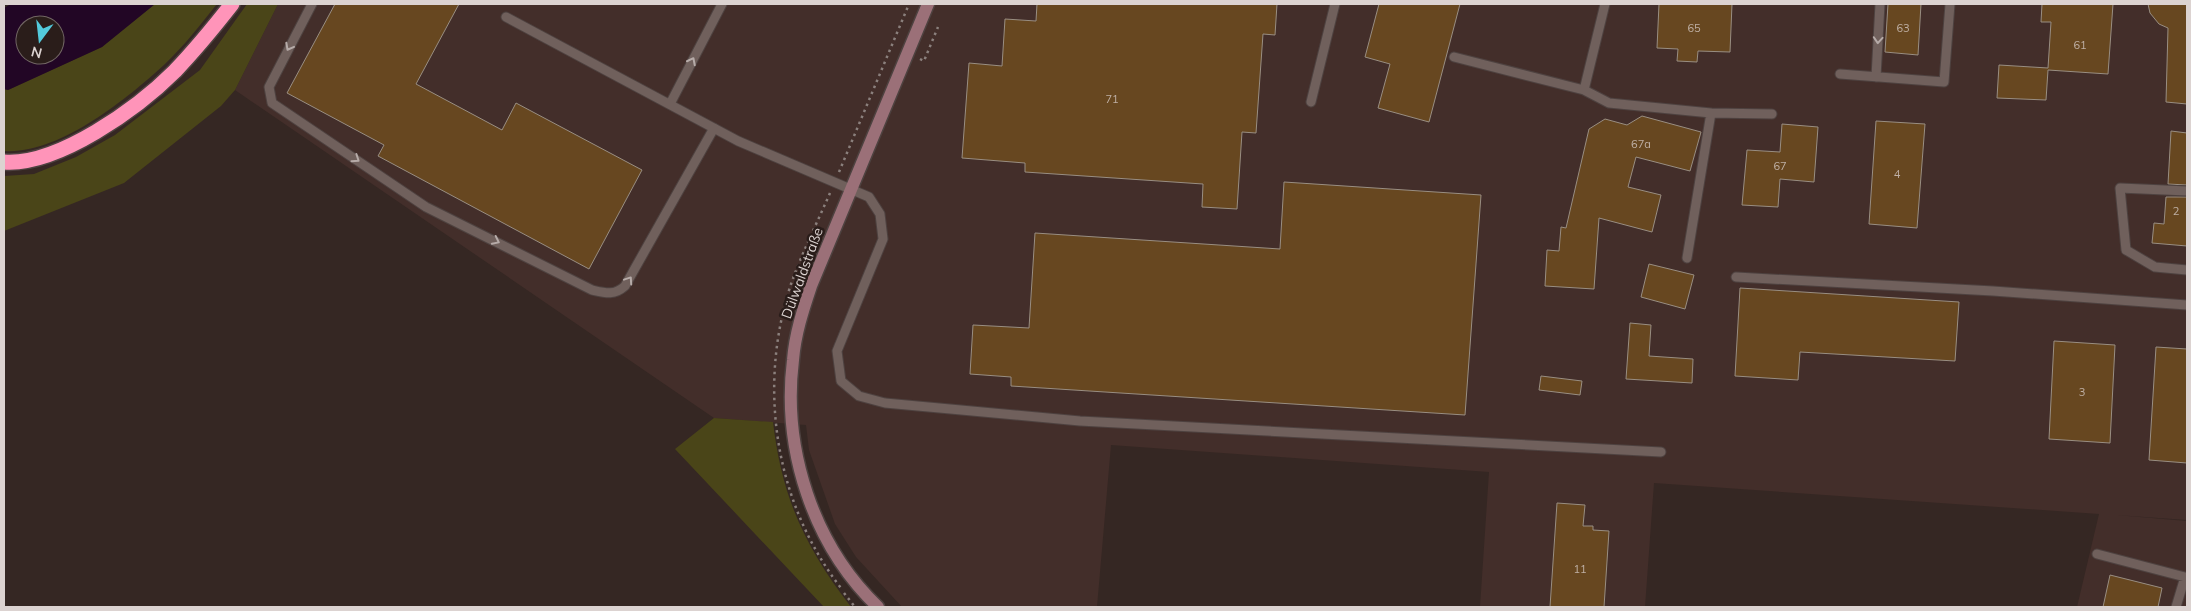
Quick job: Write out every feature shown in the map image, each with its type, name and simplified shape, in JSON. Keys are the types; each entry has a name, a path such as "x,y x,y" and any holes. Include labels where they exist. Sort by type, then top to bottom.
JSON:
{"highway":[{"path":"4,162 37,160 65,149 136,104 174,72 232,4"}],"street":[{"name":"Dülwaldstraße","path":"878,607 866,596 838,559 815,516 800,472 792,430 790,393 798,326 811,286 928,4"}],"lane":[{"path":"312,4 268,87 272,103 426,207 592,290 606,294 618,292 625,286 714,128"},
{"path":"670,104 722,4"},
{"path":"1310,102 1335,4"},
{"path":"1584,90 1605,4"},
{"path":"1876,77 1880,4"},
{"path":"1840,74 1944,82 1950,4"},
{"path":"506,17 738,141 869,197 880,214 883,240 837,351 841,381 859,396 885,403 1080,421 1660,452"},
{"path":"1454,57 1584,90 1609,103 1711,113 1772,114"},
{"path":"1687,258 1711,113"},
{"path":"2187,191 2120,188 2126,250 2155,268 2187,270"},
{"path":"1736,277 1993,291 2187,306"},
{"path":"2097,554 2186,574 2176,607"}],"path":[{"path":"855,607 825,568 802,526 785,477 778,441 774,404 781,324 791,284 909,4"}],"shaded area":[{"path":"11,4 155,4 102,47 65,64 65,15 15,15 15,65 63,65 8,90 4,89 4,8"},
{"path":"155,4 217,4 172,57 112,108 69,134 47,144 25,150 4,151 4,89 8,90 102,47"},
{"path":"247,4 278,4 235,90 221,106 124,183 4,231 4,176 34,174 76,157 115,135 200,70"},
{"path":"278,4 2187,4 2187,520 2116,515 2187,521 2187,607 2077,607 2099,514 1654,483 1645,607 1480,607 1489,472 1111,445 1097,607 902,607 856,557 835,524 809,450 806,425 714,418 235,90"},
{"path":"714,418 773,422 783,475 798,520 808,542 851,607 824,607 675,449"}],"building":[{"path":"335,4 459,4 416,84 502,130 516,103 642,170 589,269 378,156 384,145 287,93"},
{"path":"1037,4 1277,4 1275,35 1263,34 1256,133 1242,132 1237,209 1202,207 1203,184 1025,172 1025,163 962,158 969,63 1002,66 1005,19 1036,21"},
{"path":"1379,4 1460,4 1429,122 1378,108 1390,64 1365,57"},
{"path":"1659,4 1732,4 1730,52 1698,51 1697,62 1677,61 1678,49 1657,48"},
{"path":"1888,4 1921,4 1918,55 1885,52"},
{"path":"2042,4 2113,4 2108,74 2048,70 2046,100 1997,98 1999,65 2048,68 2051,22 2041,22"},
{"path":"2148,4 2187,4 2187,104 2166,102 2168,28 2159,24 2150,13"},
{"path":"1642,116 1701,132 1690,171 1636,157 1628,187 1661,195 1652,232 1599,218 1594,289 1545,286 1547,250 1559,251 1561,227 1566,228 1589,129 1605,119 1627,125"},
{"path":"1876,121 1925,124 1917,228 1869,224"},
{"path":"1782,124 1818,127 1814,182 1780,179 1778,207 1742,205 1747,150 1780,152"},
{"path":"2171,131 2187,133 2187,185 2168,184"},
{"path":"1284,182 1481,195 1465,415 1011,386 1011,377 970,374 973,325 1029,328 1035,233 1280,249"},
{"path":"2166,197 2187,197 2187,246 2152,243 2154,223 2164,224"},
{"path":"1649,264 1694,275 1685,309 1641,297"},
{"path":"1740,288 1959,302 1955,361 1800,352 1798,380 1735,376"},
{"path":"1630,323 1651,325 1649,356 1693,359 1692,383 1626,379"},
{"path":"2054,341 2115,345 2110,443 2049,439"},
{"path":"2156,347 2187,349 2187,463 2149,460"},
{"path":"1541,376 1582,381 1580,395 1539,390"},
{"path":"1557,503 1585,505 1583,526 1593,526 1593,530 1609,531 1604,607 1550,607"},
{"path":"2110,575 2162,588 2158,607 2103,607"}]}
